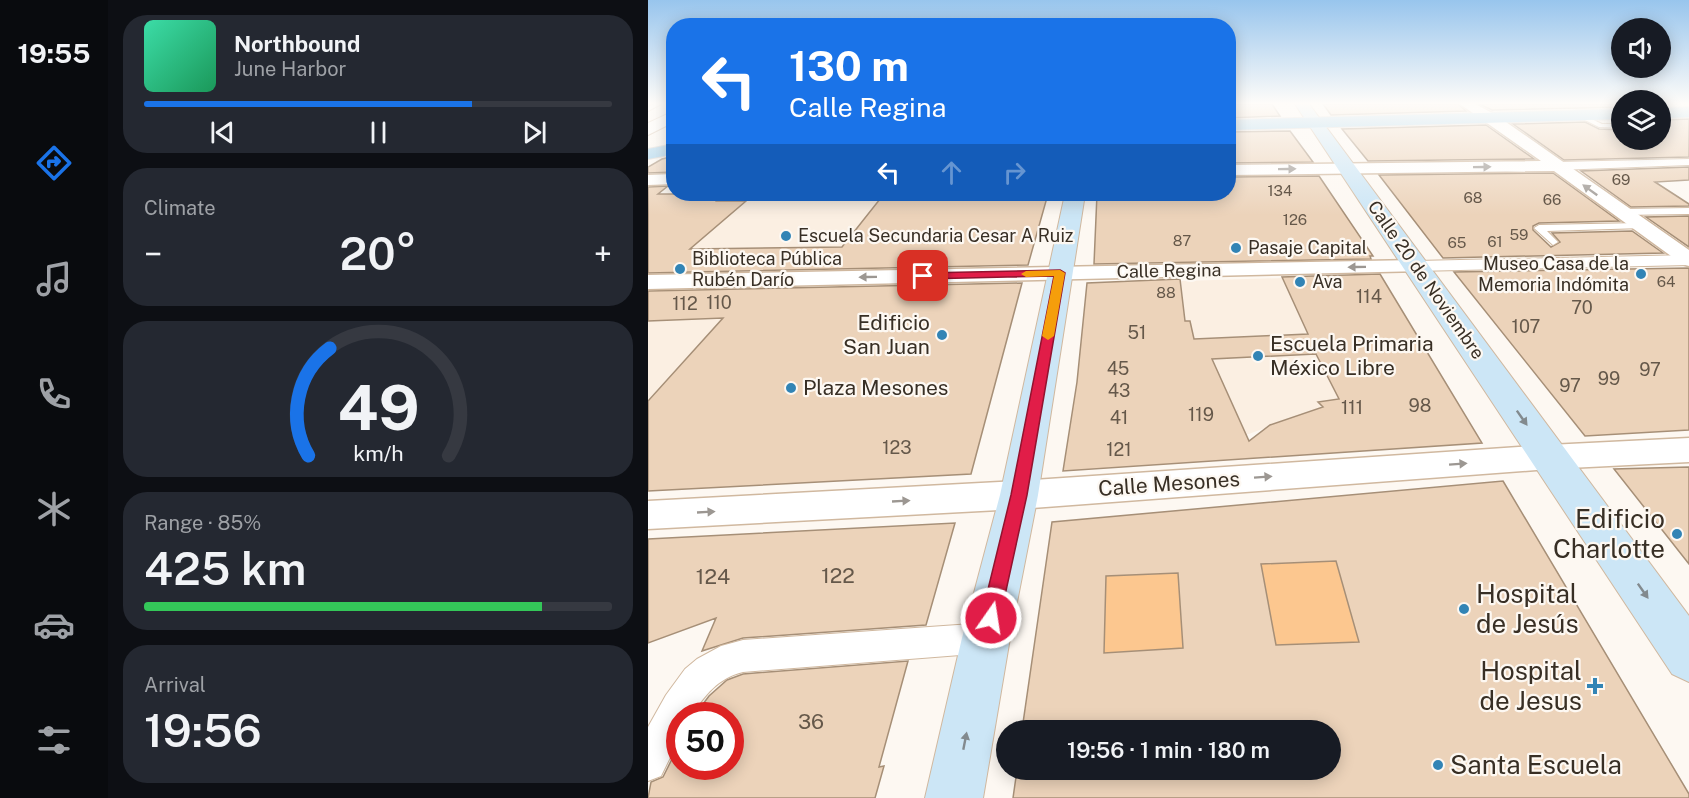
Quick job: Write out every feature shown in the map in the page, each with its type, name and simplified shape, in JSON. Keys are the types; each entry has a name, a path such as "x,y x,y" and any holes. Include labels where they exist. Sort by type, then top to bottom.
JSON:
{"main road":[{"name":"Calle 20 de Noviembre","path":"1328,141 1689,657"},
{"path":"648,148 666,145"},
{"path":"648,154 666,151"},
{"path":"954,798 986,638 1019,495 1074,201"}],"street":[{"path":"1522,141 1689,260"},
{"path":"1236,170 1689,162"},
{"path":"648,180 666,179"},
{"name":"Calle Regina","path":"648,282 1689,260"},
{"name":"Calle Mesones","path":"648,515 1019,495 1549,457 1689,450"},
{"path":"648,763 684,698 700,677 721,662 744,656 986,638"}],"lane":[{"path":"1622,212 1689,211"},
{"path":"1552,242 1539,228 1641,226"}],"shaded area":[{"name":"Escuela Secundaria Cesar A Ruiz","path":"696,201 934,201 891,269 648,274 648,210"},
{"name":"Escuela Primaria México Libre","path":"1283,278 1339,399 1319,402 1329,415 1300,426 1292,418 1246,435 1200,373 1190,321 1185,321 1181,281"},
{"path":"723,318 649,400 648,434 648,320"},
{"path":"1336,561 1359,642 1276,645 1261,564"},
{"path":"1178,573 1183,648 1104,653 1106,576"}],"building":[{"path":"1236,141 1298,141 1313,162 1236,163"},
{"path":"1352,141 1509,141 1534,159 1368,161"},
{"path":"1537,141 1611,141 1611,150 1671,150 1671,141 1689,141 1689,157 1564,160"},
{"path":"666,158 666,172 648,173 648,167"},
{"path":"1689,167 1689,180 1655,182 1689,206 1631,207 1581,171"},
{"path":"1553,173 1619,221 1539,223 1533,226 1533,230 1551,247 1560,242 1552,233 1632,231 1663,253 1443,258 1379,175"},
{"path":"1319,176 1373,256 1370,256 1371,259 1094,264 1097,201 1236,201 1236,177"},
{"path":"666,186 658,194 666,194 666,201 746,201 690,249 842,247 878,201 1046,201 1028,265 648,273 648,187"},
{"path":"1689,216 1689,247 1646,217"},
{"path":"1689,268 1689,430 1585,436 1454,272"},
{"path":"1380,274 1482,443 1063,471 1077,382 1087,283 1180,279 1185,321 1190,321 1194,339 1308,334 1282,277","holes":["1316,354 1339,399 1318,402 1323,407 1270,425 1249,441 1212,359"]},
{"path":"1022,283 971,474 648,491 648,401 723,318 648,321 648,291"},
{"name":"Edificio Charlotte","path":"1689,467 1689,564 1614,469"},
{"name":"Hospital de Jesús","path":"1503,481 1689,794 1689,798 1013,798 1016,780 1341,780 1341,720 1023,720 1052,522","holes":["1336,561 1359,642 1276,645 1261,564","1178,573 1183,648 1104,653 1106,576"]},
{"path":"955,523 926,625 743,638 702,651 716,618 648,643 648,539"},
{"path":"908,661 879,767 884,766 875,798 648,798 651,782 663,777 666,771 666,780 744,780 744,702 704,702 727,680 743,674"}],"slow traffic":[{"path":"1026,274 1060,273 1048,336"}],"place":[{"name":"Escuela Secundaria Cesar A Ruiz","path":"786,236"},
{"name":"Pasaje Capital","path":"1236,248"},
{"name":"Biblioteca Pública Rubén Darío","path":"680,269"},
{"name":"Museo Casa de la Memoria Indómita","path":"1641,274"},
{"name":"Ava","path":"1300,282"},
{"name":"Edificio San Juan","path":"942,335"},
{"name":"Escuela Primaria México Libre","path":"1258,356"},
{"name":"Plaza Mesones","path":"791,388"},
{"name":"Edificio Charlotte","path":"1677,534"},
{"name":"Hospital de Jesús","path":"1464,609"},
{"name":"Hospital de Jesus","path":"1595,686"},
{"name":"Santa Escuela","path":"1438,765"}],"route":[{"path":"923,276 1060,273 1019,495 991,618"}]}
